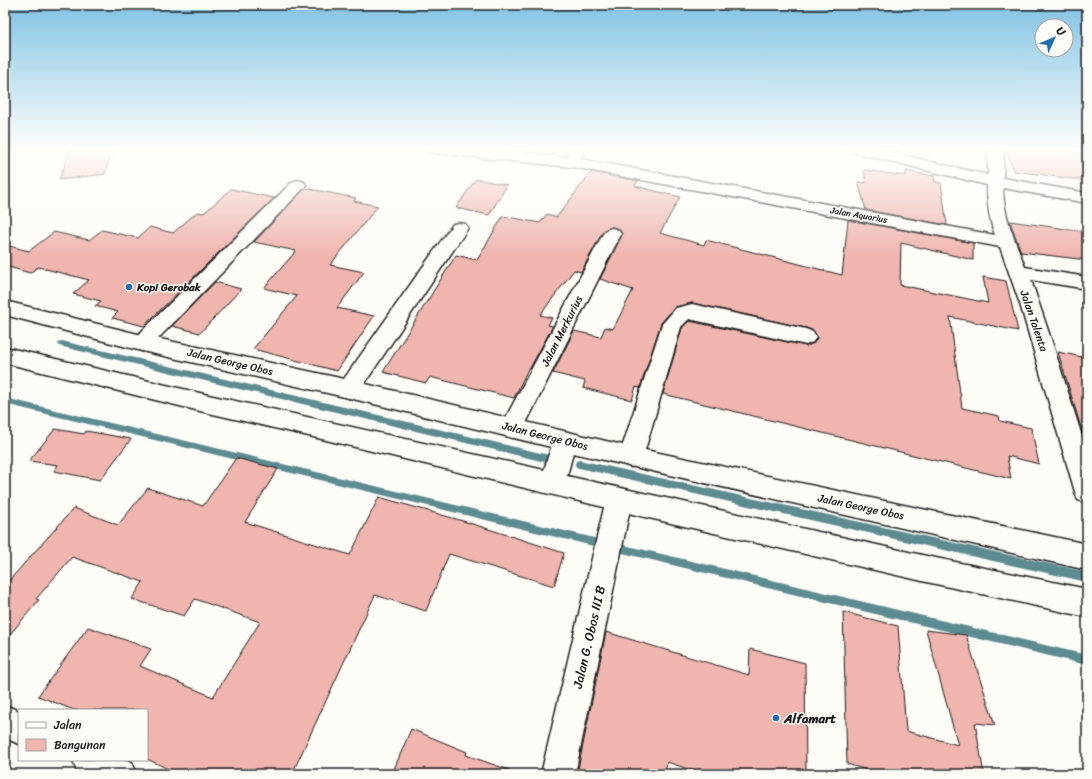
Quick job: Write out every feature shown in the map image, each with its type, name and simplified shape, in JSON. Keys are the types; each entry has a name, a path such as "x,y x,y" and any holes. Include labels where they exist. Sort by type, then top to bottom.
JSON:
{"street":[{"name":"Jalan Aquarius","path":"720,184 1005,242"},
{"name":"Jalan Talenta","path":"996,184 995,196 1005,242 1046,356 1087,492"},
{"path":"1009,184 1087,198"},
{"path":"142,343 298,185"},
{"path":"349,389 459,228"},
{"name":"Jalan Merkurius","path":"512,428 612,234"},
{"path":"1017,272 1087,283"},
{"name":"Jalan George Obos","path":"5,308 142,343 349,389 631,457 1087,557"},
{"path":"631,457 672,324 683,313 692,311 806,337"},
{"path":"5,355 553,484 931,570 1087,603"},
{"path":"553,484 564,441"},
{"name":"Jalan G. Obos III B","path":"558,774 619,499"},
{"path":"5,721 18,728"},
{"path":"91,761 120,774"}],"building":[{"path":"472,184 507,185 489,215 456,208"},
{"path":"582,184 636,184 635,186 680,197 660,233 704,245 706,240 842,275 848,220 973,243 973,260 901,243 900,285 988,303 983,277 1006,281 1018,331 950,317 962,408 999,416 1000,421 1031,428 1039,464 1007,456 1011,479 663,394 682,328 689,321 806,346 814,343 817,338 814,331 806,328 692,303 675,307 661,323 640,388 636,387 632,400 583,388 585,381 553,373 574,331 601,337 605,327 613,329 633,290 600,279 622,235 619,229 612,227 606,229 602,233 581,272 574,270 540,315 552,318 548,325 553,326 530,368 529,367 514,398 430,377 426,383 383,372 456,255 477,260 503,216 540,223 547,214 557,217"},
{"path":"859,184 941,184 947,225 866,210"},
{"path":"305,188 356,198 354,201 378,206 330,265 364,272 337,308 374,316 337,371 253,349 297,296 264,288 296,251 254,242"},
{"path":"231,189 274,198 144,326 112,318 118,312 95,306 101,301 73,294 89,280 38,267 30,273 5,266 5,245 29,251 54,232 89,240 102,230 138,238 150,227 173,233 197,212 204,213"},
{"path":"1010,221 1087,232 1087,260 1021,252"},
{"path":"215,282 241,289 200,333 172,326"},
{"path":"1058,352 1087,358 1087,433 1083,434"},
{"path":"55,429 84,434 86,431 131,439 100,480 54,471 58,465 29,461"},
{"path":"236,458 278,469 245,522 350,555 379,497 463,521 564,553 554,586 449,554 426,611 375,595 292,774 179,774 148,759 148,709 71,709 38,696 88,627 151,649 140,666 213,697 260,622 195,599 184,616 132,599 143,582 72,557 36,599 39,600 5,640 5,585 74,508 118,525 148,488 203,506"},
{"path":"843,612 898,626 906,731 958,745 926,630 966,635 995,725 975,723 984,774 880,774 847,764"},
{"path":"606,632 749,675 750,649 805,663 806,774 703,774 667,762 665,774 577,774"},
{"path":"411,729 467,752 466,755 512,771 511,774 392,774"}],"waterway":[{"path":"62,344 545,458"},
{"path":"5,401 1087,660"},
{"path":"579,464 1087,577"}],"place":[{"name":"Kopi Gerobak","path":"129,287"},
{"name":"Alfamart","path":"776,718"}]}
